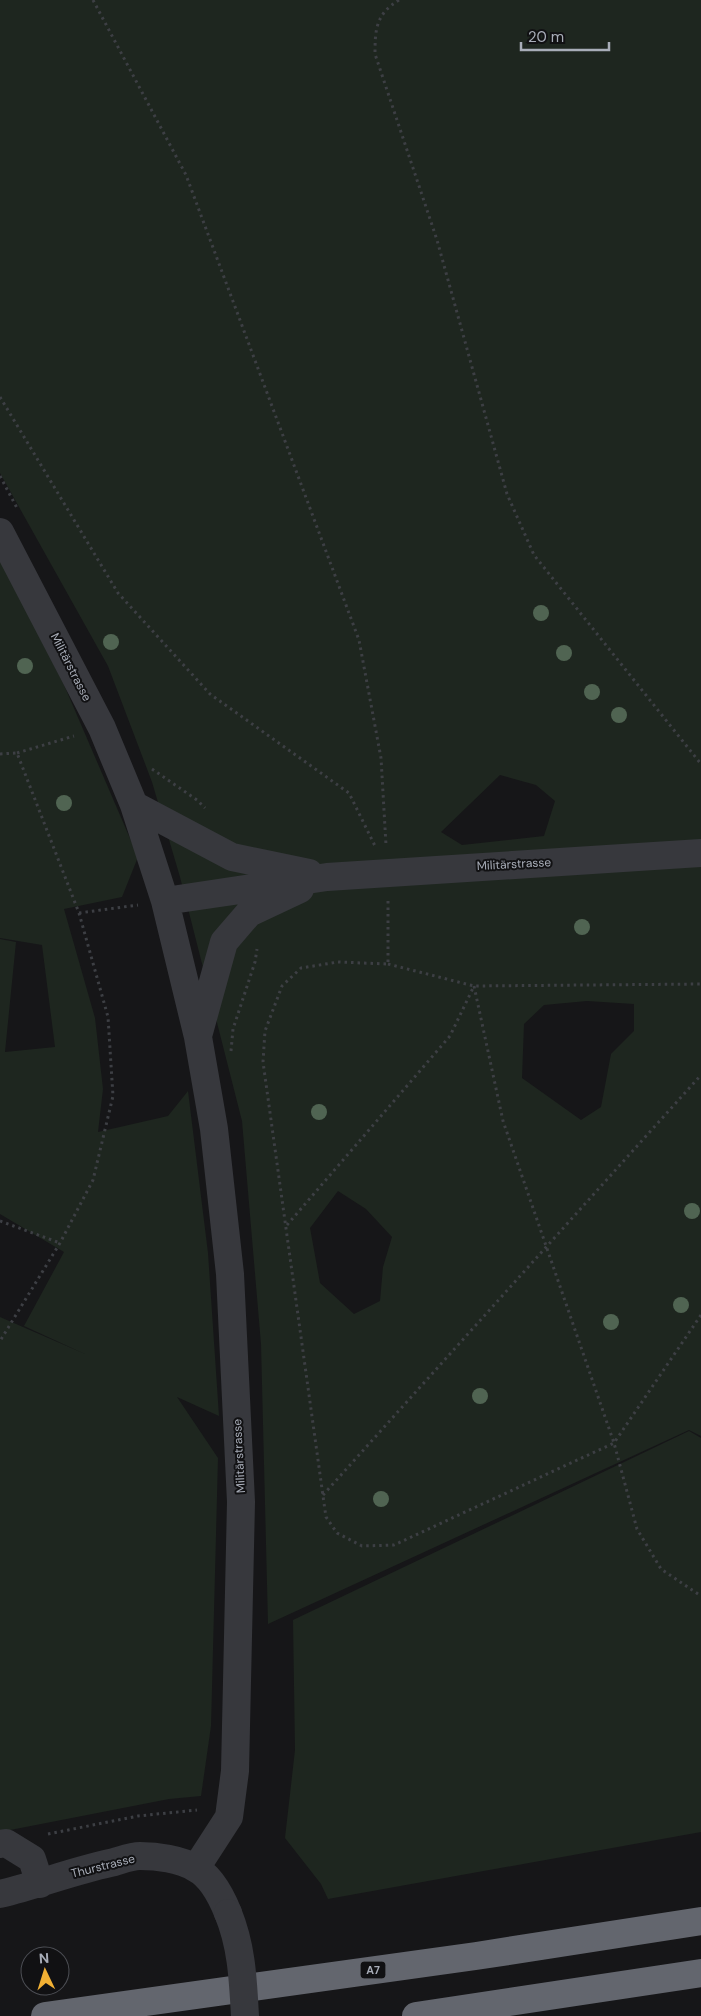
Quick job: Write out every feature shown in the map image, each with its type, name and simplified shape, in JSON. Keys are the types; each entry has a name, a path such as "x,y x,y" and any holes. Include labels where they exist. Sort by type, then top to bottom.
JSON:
{"highway":[{"name":"A7","path":"46,2016 476,1956 701,1921"},
{"path":"416,2016 701,1973"}],"street":[{"name":"Militärstrasse","path":"0,532 102,728 134,805 165,901 198,1037 214,1130 230,1274 241,1502 235,1771 228,1817 196,1868"},
{"name":"Militärstrasse","path":"134,805 232,857 327,877"},
{"name":"Militärstrasse","path":"165,901 327,877 701,853"},
{"name":"Militärstrasse","path":"198,1037 224,942 249,913 327,877"},
{"path":"3,1844 32,1859 40,1884"},
{"name":"Thurstrasse","path":"0,1894 40,1884 85,1869 138,1856 166,1859 196,1868"},
{"path":"196,1868 208,1879 223,1902 236,1932 242,1963 245,2016"}],"path":[{"path":"92,0 186,175 359,640 381,758 388,872 388,964"},
{"path":"399,0 386,8 375,31 375,54 437,240 507,494 534,554 701,764"},
{"path":"0,397 118,593 210,694 349,793 388,872"},
{"path":"0,754 17,753 102,728"},
{"path":"0,1341 60,1243 93,1180 113,1096 108,1018 79,913 17,753"},
{"path":"79,913 165,901"},
{"path":"701,984 474,986 388,964 338,962 300,968 282,986 265,1031 263,1062 326,1517 337,1532 362,1546 394,1545 614,1443 701,1315"},
{"path":"286,1226 450,1036 474,986"},
{"path":"474,986 503,1121 614,1443 638,1530 661,1569 701,1596"},
{"path":"323,1496 701,1075"},
{"path":"0,1221 60,1243"},
{"path":"3,1844 138,1816 198,1810"}],"shaded area":[{"path":"0,0 701,0 701,1436 689,1430 268,1624 261,1344 242,1121 180,877 152,782 108,666 0,473","holes":["500,775 536,785 555,801 544,836 462,845 441,832","587,1001 634,1004 634,1031 611,1054 601,1107 581,1120 522,1078 524,1024 544,1005","338,1191 366,1209 392,1237 383,1267 380,1301 354,1314 320,1283 310,1228"]},
{"path":"0,559 64,685 138,857 122,897 64,909 95,1018 103,1089 98,1132 168,1116 188,1091 208,1253 219,1416 177,1397 218,1458 211,1726 201,1796 169,1799 0,1832 0,1317 85,1354 24,1326 64,1252 0,1214 0,939 16,942 5,1052 55,1047 42,945 0,938"},
{"path":"689,1431 701,1438 701,1832 328,1899 321,1884 285,1838 295,1750 293,1620"}]}
